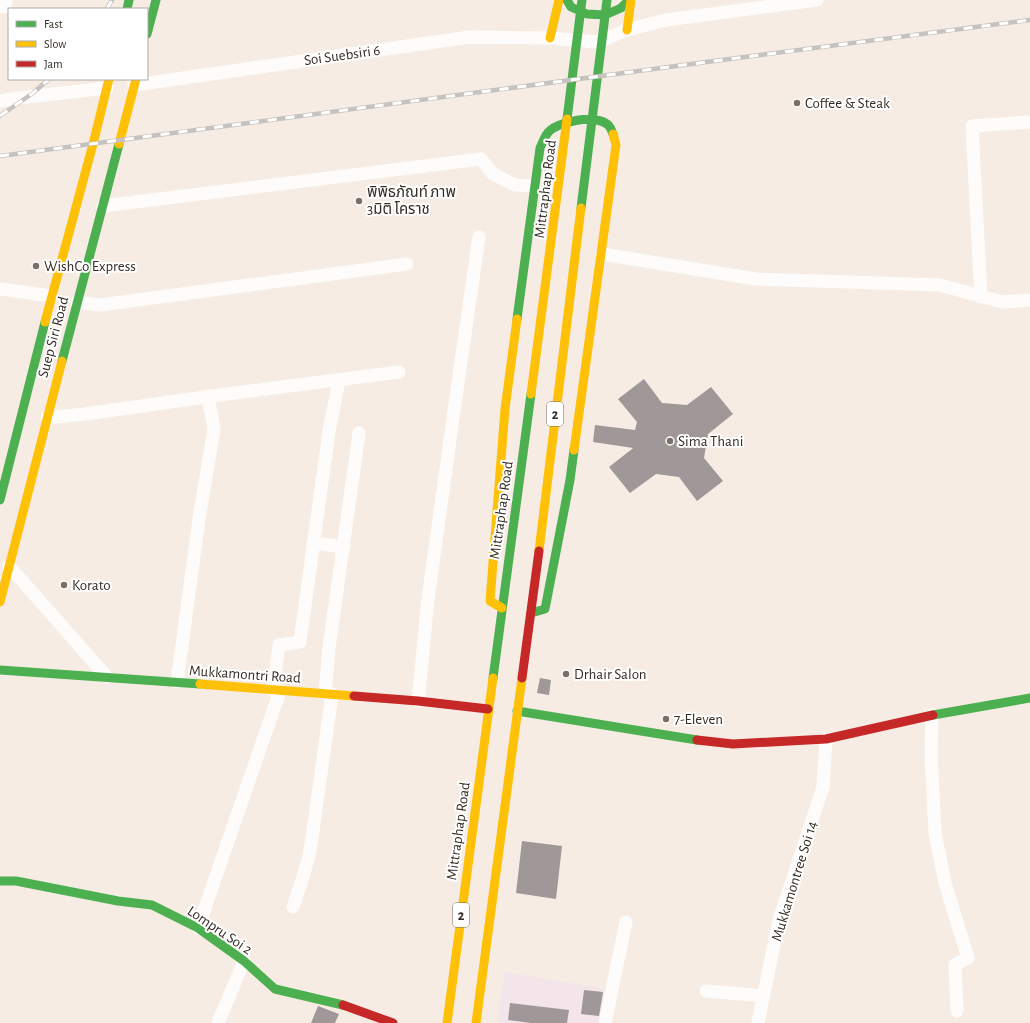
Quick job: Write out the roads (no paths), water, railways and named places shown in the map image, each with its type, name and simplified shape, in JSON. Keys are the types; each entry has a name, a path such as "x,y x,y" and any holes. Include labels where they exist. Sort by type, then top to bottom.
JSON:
{"main road":[{"path":"148,30 156,0"},
{"path":"550,38 558,0"},
{"path":"567,0 571,7 587,14 605,15 621,8 630,0"},
{"name":"Mittraphap Road","path":"446,1023 556,212 582,0"},
{"name":"2","path":"476,1023 530,613 607,0"},
{"path":"627,30 630,0"},
{"name":"Suep Siri Road","path":"0,602 47,418 74,301 103,206 121,84"},
{"name":"Suep Siri Road","path":"0,500 55,297 93,144 121,84"},
{"path":"502,608 490,600 505,409 540,148 547,133 559,125 575,120 599,120 609,125 616,145 602,254 570,480 558,543 544,609 530,613"},
{"name":"Mukkamontri Road","path":"0,670 418,701 488,709"},
{"path":"517,711 683,738 734,744 826,739 932,715 1030,698"},
{"name":"Lompru Soi 2","path":"0,882 16,881 118,901 152,905 198,928 244,961 276,989 338,1003 393,1023"}],"street":[{"path":"0,7 5,7 6,0"},
{"name":"Soi Suebsiri 6","path":"0,101 470,37 550,38 597,42 627,30 666,20 817,0"},
{"path":"981,296 972,126 1030,122"},
{"path":"103,206 481,159 493,174 515,185 534,186"},
{"path":"418,701 430,591 479,237"},
{"path":"602,254 756,279 940,285 1002,302 1030,300"},
{"path":"74,301 100,305 407,264"},
{"path":"0,289 55,297"},
{"path":"47,418 400,372"},
{"path":"198,928 277,691 279,645 300,642 329,431 339,380"},
{"path":"177,682 199,519 214,429 208,396"},
{"path":"293,907 302,880 314,824 328,694 329,648 359,433"},
{"path":"313,543 344,547"},
{"path":"9,566 107,677"},
{"path":"932,715 931,755 935,833 945,883 968,958 956,965 957,1011"},
{"name":"Mukkamontree Soi 14","path":"758,1023 780,920 823,787 826,739"},
{"path":"605,1023 626,922"},
{"path":"218,1023 244,961"},
{"path":"706,991 764,996"}],"railway":[{"path":"108,8 112,0"},
{"path":"0,156 1030,20"},
{"path":"0,116 33,93 48,80"}],"place":[{"name":"Coffee & Steak","path":"797,103"},
{"name":"พิพิธภัณท์ ภาพ 3มิติ โคราช","path":"359,201"},
{"name":"WishCo Express","path":"36,266"},
{"name":"Sima Thani","path":"670,441"},
{"name":"Korato","path":"64,585"},
{"name":"Drhair Salon","path":"566,674"},
{"name":"7-Eleven","path":"666,719"}]}
